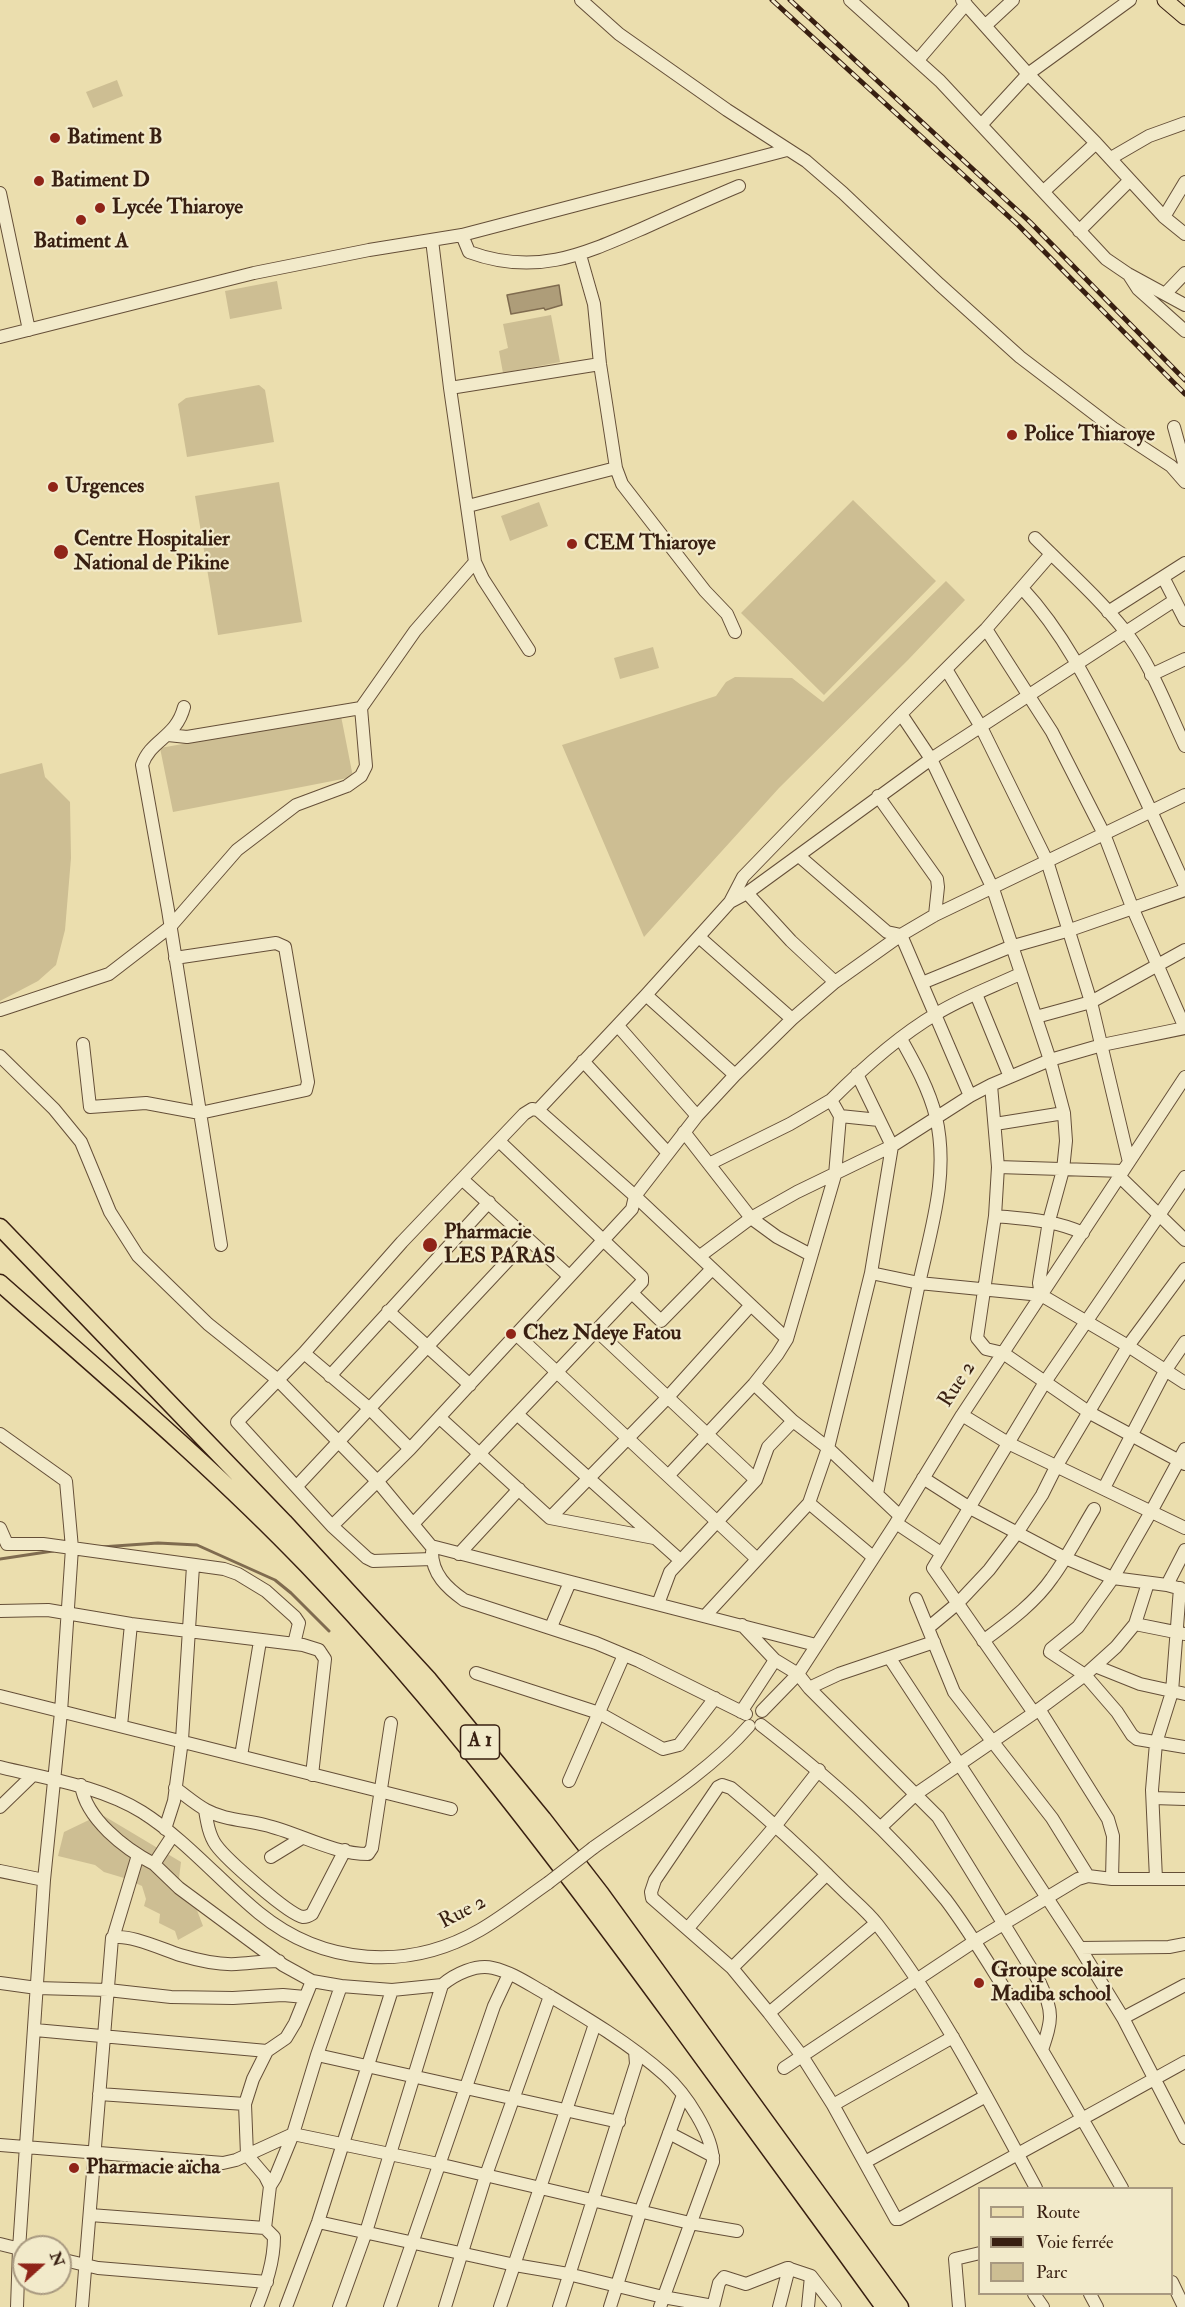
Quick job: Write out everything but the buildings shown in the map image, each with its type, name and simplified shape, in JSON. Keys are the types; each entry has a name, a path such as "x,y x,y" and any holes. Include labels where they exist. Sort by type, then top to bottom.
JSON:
{"highway":[{"name":"A 1","path":"0,1227 284,1522 429,1680 601,1894 900,2307"},
{"name":"A 1","path":"0,1284 160,1425 272,1529 422,1693 577,1886 884,2307"}],"main road":[{"path":"1165,0 1185,17"}],"street":[{"path":"581,0 619,34 806,161 1020,357 1113,428 1171,466 1182,479"},
{"path":"850,0 918,60 982,124 1106,259 1128,274 1185,305"},
{"path":"986,25 1013,0"},
{"path":"982,124 1028,74 1130,0"},
{"path":"918,60 964,2 1028,74 1111,158 1164,217 1185,234"},
{"path":"1111,158 1149,136 1182,128"},
{"path":"1044,191 1096,143"},
{"path":"0,337 264,271 369,250 462,235 787,150"},
{"path":"1080,231 1130,180"},
{"path":"1164,217 1185,182"},
{"path":"462,235 469,252 490,260 536,263 580,255 739,186"},
{"path":"0,193 29,330"},
{"path":"432,240 475,562 489,589 529,650"},
{"path":"580,255 594,304 600,364 616,468 622,484 705,591 727,614 735,632"},
{"path":"1165,294 1185,273"},
{"path":"1128,274 1138,289 1185,332"},
{"path":"450,388 600,364"},
{"path":"1174,426 1184,463 1182,479"},
{"path":"468,506 616,468"},
{"path":"1035,538 1125,632 1151,675 1185,746"},
{"path":"538,1110 618,1026 730,902 742,877 986,629 1051,554"},
{"path":"0,1010 105,976 170,927 237,850 296,805 347,786 361,776 366,766 361,708 415,631 475,562"},
{"path":"1108,612 1185,563"},
{"path":"1163,577 1185,620"},
{"path":"922,983 1010,947 1070,930 1185,888 1152,811 1078,663 1045,614 1022,588"},
{"path":"730,902 747,893 931,759 1175,600"},
{"path":"700,1256 751,1218 796,1192 892,1146 991,1085 1050,1060 1102,1045 1185,1028 1132,907 1104,834 1052,732 986,629"},
{"path":"1151,675 1185,659"},
{"path":"946,669 981,728 1047,861 1070,930 1102,1045 1124,1170 1160,1216 1185,1240"},
{"path":"184,707 181,720 168,735 150,749 142,765 221,1245"},
{"path":"168,735 186,737 361,708"},
{"path":"901,714 931,759 993,889 1010,947 1050,1060 1064,1113 1066,1141 1063,1170 1049,1221 1039,1283 1041,1296"},
{"path":"332,1526 440,1418 632,1209 635,1196 697,1116 792,1019 835,982 935,915 1185,795"},
{"path":"878,796 937,879 935,915"},
{"path":"799,856 887,932 901,936 970,1096"},
{"path":"747,893 791,941 835,982"},
{"path":"699,937 792,1019"},
{"path":"83,1044 90,1107 146,1103 200,1113 302,1093 306,1090 308,1082 285,947 276,943 175,958"},
{"path":"1036,1017 1091,1002 1185,950"},
{"path":"709,1164 790,1124 831,1100 857,1074 900,1039 936,1014 1020,974"},
{"path":"976,994 1010,1077"},
{"path":"646,995 735,1075"},
{"path":"618,1026 697,1116"},
{"path":"877,1494 919,1283 936,1215 941,1170 936,1118 921,1074 900,1039"},
{"path":"0,1056 54,1109 81,1142 110,1212 138,1257 208,1324 278,1380 337,1443 378,1482 413,1524 431,1552 435,1570 446,1587 464,1600 551,1627 624,1654 715,1698 749,1719 819,1770 881,1827 937,1890 975,1941 1042,2050 1121,2187"},
{"path":"583,1061 667,1152"},
{"path":"705,1616 809,1503 828,1448 871,1273 892,1146 857,1074"},
{"name":"Rue 2","path":"749,1719 753,1708 762,1711 798,1674 962,1415 1185,1077"},
{"path":"991,1085 998,1167 995,1216 977,1338 986,1349 1003,1353 1090,1413 1132,1436 1183,1457 1113,1578 1078,1627 1051,1649 1051,1654 1084,1675 1122,1719 1132,1735 1142,1742 1185,1747"},
{"path":"668,1476 754,1384 787,1339 835,1175 840,1116 831,1100"},
{"path":"787,1339 635,1196 538,1110 532,1109 524,1114 402,1242 304,1353 237,1422 332,1526 373,1561 431,1552 459,1554 816,1645"},
{"path":"995,1124 1064,1113"},
{"path":"840,1116 879,1120"},
{"path":"684,1132 751,1218 777,1237 811,1255"},
{"path":"413,1524 642,1282 642,1277 499,1141"},
{"path":"998,1167 1124,1170"},
{"path":"1112,1879 1113,1836 1108,1820 1037,1711 983,1641 933,1568 1045,1382 1185,1177"},
{"path":"463,1180 569,1276"},
{"path":"330,1376 489,1202"},
{"path":"995,1216 1049,1221 1064,1224 1083,1233"},
{"path":"297,1486 528,1239"},
{"path":"633,1294 661,1321 712,1269"},
{"path":"928,1628 958,1603 1017,1533 1042,1495 1056,1467 1128,1346 1185,1269"},
{"path":"871,1273 919,1283 985,1288 1041,1296 1128,1346 1185,1383"},
{"path":"550,1518 668,1397 750,1306"},
{"path":"388,1311 470,1385"},
{"path":"597,1331 756,1480"},
{"path":"516,1334 757,1559"},
{"path":"1104,1488 1165,1371 1185,1342"},
{"path":"304,1353 370,1409 410,1449"},
{"path":"754,1384 793,1421 828,1448 877,1494 898,1519 941,1553"},
{"path":"518,1415 680,1560"},
{"path":"962,1415 1008,1443 1152,1510 1185,1528"},
{"path":"440,1418 550,1518 654,1538"},
{"path":"658,1604 666,1578 680,1560 756,1480 768,1447 793,1421"},
{"path":"0,1434 66,1482 72,1548 61,1712 44,1880 22,2235"},
{"path":"923,1478 969,1508 1065,1558 1113,1578 1177,1588"},
{"path":"459,1554 519,1489"},
{"path":"809,1503 873,1557"},
{"path":"983,1641 1007,1623 1044,1588 1094,1509"},
{"path":"0,1528 3,1546 43,1544 232,1571 266,1591 296,1617 299,1623 294,1644"},
{"path":"1156,1879 1153,1798 1156,1743 1172,1692 1180,1633 1177,1588 1185,1550"},
{"path":"154,1864 169,1832 176,1788 182,1740 193,1566"},
{"path":"551,1627 570,1582"},
{"path":"881,1827 916,1794 1037,1711 1116,1647 1135,1624 1148,1583"},
{"path":"916,1599 954,1692 1065,1836 1088,1876"},
{"path":"0,1611 34,1609 189,1632 294,1644 319,1650 325,1659 312,1775"},
{"path":"121,1726 131,1624"},
{"path":"1135,1624 1180,1633"},
{"path":"741,1625 775,1660 798,1674 809,1688 938,1817 1040,1983 1048,2000 1052,2012 1051,2024 1042,2050"},
{"path":"241,1756 260,1641"},
{"path":"809,1688 839,1674 934,1642"},
{"path":"569,1781 624,1654"},
{"path":"889,1657 1080,1948 1123,2018 1185,2138"},
{"name":"Rue 2","path":"0,1767 81,1785 128,1804 169,1832 242,1898 282,1930 308,1944 361,1956 403,1957 453,1943 497,1919 698,1772 739,1738 775,1660"},
{"path":"1095,1666 1140,1684 1185,1694"},
{"path":"476,1673 599,1713 655,1745 668,1749 679,1745 715,1698"},
{"path":"0,1696 452,1809"},
{"path":"176,1788 206,1810 224,1817 267,1825 302,1838 366,1854 370,1852 391,1723"},
{"path":"688,1928 776,1825 819,1770"},
{"path":"0,1807 33,1775"},
{"path":"81,1785 82,1796 88,1806 119,1843 154,1864 179,1888 300,1976 312,1981 341,1986 392,1990 442,1985 450,1979 479,1968 492,1968 550,1996 595,2024 666,2076 683,2095 711,2143 713,2162 661,2302"},
{"path":"1034,2187 1017,2154 986,2096 953,2037 876,1923 776,1825 731,1788 722,1785 718,1787 651,1887 655,1902 732,1968 802,2056 833,2105 894,2217 898,2219 1017,2154 1082,2118 1155,2079 1185,2062"},
{"path":"1153,1798 1185,1799"},
{"path":"206,1810 212,1838 221,1851 262,1888 302,1917 312,1914 345,1850"},
{"path":"271,1857 302,1838"},
{"path":"82,2307 113,1938 138,1855"},
{"path":"0,1871 44,1880"},
{"path":"732,1968 827,1874"},
{"path":"784,2068 975,1941 1047,1897 1088,1876 1112,1879 1185,1880"},
{"path":"769,2013 876,1923"},
{"path":"113,1938 137,1941 180,1955 213,1962 235,1964 279,1961"},
{"path":"1080,1948 1169,1947 1185,1944"},
{"path":"390,2307 438,2164 494,2006 508,1974"},
{"path":"270,2186 266,2176 255,2167 247,2155 245,2104 253,2079 267,2051 286,2038 295,2024 312,1981"},
{"path":"0,1983 38,1988 108,1990 171,1997 233,1998 284,1995 304,1997"},
{"path":"339,2307 366,2232 442,1985"},
{"path":"1123,2018 1185,1985"},
{"path":"265,2228 270,2186 293,2134 341,1986"},
{"path":"286,2307 318,2222 392,1990"},
{"path":"445,2307 486,2175 550,1996"},
{"path":"500,2307 538,2188 595,2024"},
{"path":"35,2030 267,2051"},
{"path":"833,2105 953,2037"},
{"path":"559,2307 636,2064 634,2051"},
{"path":"317,2055 619,2122"},
{"path":"99,2094 245,2104"},
{"path":"610,2307 641,2210 683,2095"},
{"path":"865,2162 986,2096"},
{"path":"669,2133 713,2156"},
{"path":"0,2145 223,2163 293,2134 438,2164 690,2223 737,2231"},
{"path":"90,2215 265,2228 274,2237 274,2252 267,2282 257,2307"},
{"path":"318,2222 515,2265 568,2274 661,2302 713,2306 719,2283 724,2277 746,2284 789,2268 811,2276 835,2307"},
{"path":"959,2307 955,2259 978,2253"},
{"path":"72,2262 117,2270 267,2282"},
{"path":"779,2307 789,2268"},
{"path":"808,2307 811,2276"},
{"path":"1173,2285 1184,2307"}],"green space":[{"path":"117,80 123,96 93,108 86,92"},
{"path":"277,281 282,309 230,319 225,291"},
{"path":"551,315 560,362 503,373 499,351 508,348 503,324"},
{"path":"259,385 265,390 274,442 187,457 178,404 186,398"},
{"path":"279,482 302,622 218,635 195,496"},
{"path":"853,500 936,581 824,695 741,613"},
{"path":"539,502 548,526 510,541 501,516"},
{"path":"946,581 965,600 779,788 644,937 562,745 716,696 726,682 735,677 792,678 823,702"},
{"path":"653,647 659,668 620,679 614,658"},
{"path":"341,716 353,777 173,812 160,748"},
{"path":"42,763 45,777 70,802 71,858 65,930 56,965 38,981 0,1001 0,774"},
{"path":"104,1816 181,1862 179,1878 195,1905 203,1926 178,1940 175,1931 159,1923 160,1914 144,1906 146,1899 142,1886 104,1872 95,1865 58,1856 64,1832 91,1819"}],"shaded area":[{"path":"559,285 562,305 545,310 544,308 511,314 507,295"}],"waterway":[{"path":"101,1547 158,1543 197,1545 275,1580 329,1631"},
{"path":"0,1559 53,1551"}],"railway":[{"path":"772,0 1018,225 1185,394"},
{"path":"790,0 1030,222 1185,380"}],"place":[{"name":"Batiment B","path":"55,138"},
{"name":"Batiment D","path":"39,181"},
{"name":"Lycée Thiaroye","path":"100,208"},
{"name":"Batiment A","path":"81,220"},
{"name":"Police Thiaroye","path":"1012,435"},
{"name":"Urgences","path":"53,487"},
{"name":"CEM Thiaroye","path":"572,544"},
{"name":"Centre Hospitalier National de Pikine","path":"61,552"},
{"name":"Pharmacie LES PARAS","path":"430,1245"},
{"name":"Chez Ndeye Fatou","path":"511,1334"},
{"name":"Groupe scolaire Madiba school","path":"979,1983"},
{"name":"Pharmacie aïcha","path":"74,2168"}]}
